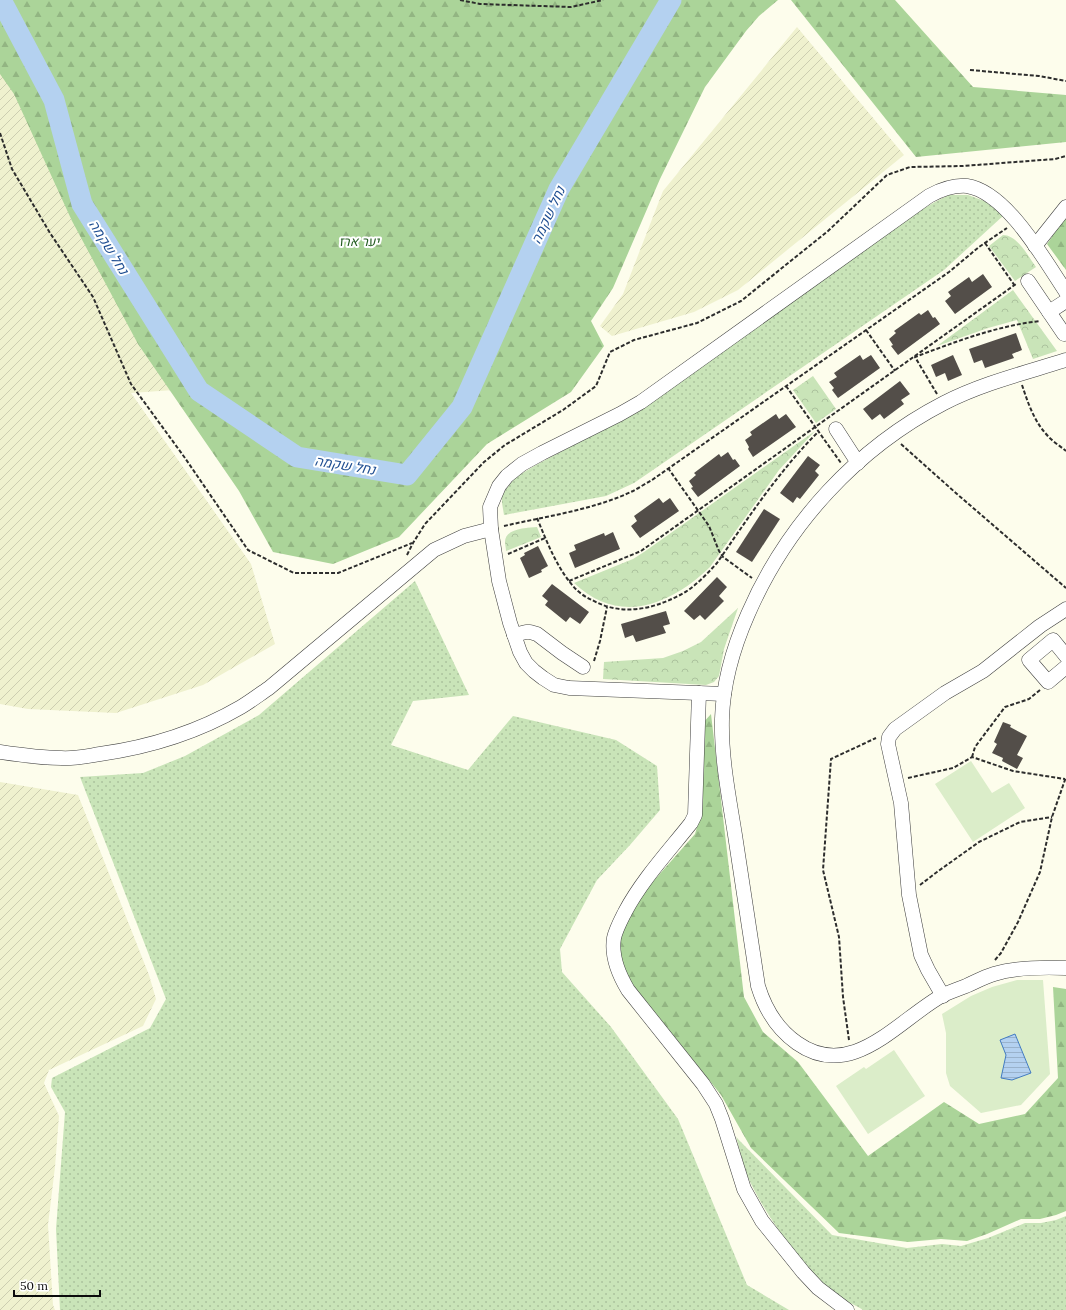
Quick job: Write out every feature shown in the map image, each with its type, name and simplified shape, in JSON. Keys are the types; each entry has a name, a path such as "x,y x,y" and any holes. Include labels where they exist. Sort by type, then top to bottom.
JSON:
{"street":[{"path":"724,694 584,688 554,685 542,678 526,663 520,652 503,601 491,529 490,507 499,486 507,476 522,464 641,402 929,196 942,189 967,186 990,195 1017,221 1066,292"},
{"path":"1035,246 1066,206"},
{"path":"1025,281 1052,315 1064,334"},
{"path":"1052,315 1066,301"},
{"path":"1066,360 993,382 943,404 892,435 852,468 826,494 806,517 769,569 742,627 732,656 724,694 722,720 724,767 758,986 770,1014 778,1026 793,1040 806,1049 823,1055 840,1056 857,1051 877,1041 943,996 993,974 1015,969 1038,967 1066,968"},
{"path":"836,429 852,468"},
{"path":"0,752 41,758 63,758 116,752 145,746 171,738 219,719 269,688 434,550 464,536 491,529"},
{"path":"943,996 921,956 909,895 900,803 888,744 889,736 945,693 983,671 1040,626 1066,609"},
{"path":"1040,626 1066,656"},
{"path":"514,635 526,632 537,634 562,653 588,666"},
{"path":"1053,640 1029,660 1048,682 1066,667"},
{"path":"699,693 695,815 691,824 641,886 619,922 614,937 613,950 616,966 628,990 703,1084 716,1104 744,1189 762,1221 818,1288 847,1310"}],"path":[{"path":"460,0 480,4 570,6 603,0"},
{"path":"970,70 1039,76 1066,81"},
{"path":"0,133 12,169 50,233 93,297 131,384 185,458 248,550 294,573 338,573 413,543"},
{"path":"404,561 425,524 484,462 506,445 563,410 596,386 610,352 634,340 697,323 741,301 828,231 887,175 910,167 963,166 1055,159 1066,156"},
{"path":"491,529 583,508 617,498 634,490 668,468 949,272 985,243 1017,221"},
{"path":"985,243 1019,292"},
{"path":"569,581 635,555 648,547 815,427 1015,286 1025,281"},
{"path":"915,357 967,338 1052,315"},
{"path":"866,330 895,371"},
{"path":"915,357 943,404"},
{"path":"1019,374 1029,406 1035,419 1048,436 1066,451"},
{"path":"786,386 818,432 852,468"},
{"path":"538,518 557,564 569,581 583,596 607,607 622,610 637,610 651,606 680,595 695,585 707,574 722,556 780,474 800,449 818,432"},
{"path":"892,435 957,494 1066,588"},
{"path":"668,468 713,532 722,556 762,584"},
{"path":"496,559 545,538"},
{"path":"588,666 600,641 607,607"},
{"path":"896,780 953,768 972,757 974,747 1005,708 1029,699 1048,682"},
{"path":"850,1053 843,996 839,937 823,870 831,758 895,730"},
{"path":"972,757 1013,771 1066,778 1052,817 1040,872 1018,922 1001,953 993,963"},
{"path":"909,895 937,872 979,842 1020,822 1052,817"}],"green space":[{"path":"0,0 404,374 131,393 251,564 275,644 203,685 116,713 28,709 0,704"},
{"name":"יער ארז","path":"0,0 778,0 759,16 746,31 705,87 660,179 613,288 591,321 604,346 571,392 487,444 399,537 333,564 273,552 239,491 138,344 72,221 14,94 0,74"},
{"path":"791,0 895,0 973,87 1066,95 1066,142 916,157"},
{"path":"797,27 904,155 738,290 694,312 612,336 600,326 623,294 663,191"},
{"path":"949,195 968,195 987,202 1004,215 944,270 634,483 606,496 504,515 502,496 516,477 617,422 921,210"},
{"path":"1066,216 1066,270 1047,244"},
{"path":"1003,235 1013,238 1026,252 1036,267 1015,281 989,246"},
{"path":"1013,290 1057,351 1033,359 1017,320 988,328 937,346"},
{"path":"813,376 836,409 816,423 793,390"},
{"path":"815,431 779,470 710,567 679,592 662,600 644,605 627,607 609,604 591,596 574,583 633,559"},
{"path":"537,527 541,537 506,551 506,537 512,531 522,528"},
{"path":"415,581 469,695 413,701 391,745 468,770 513,716 616,740 657,766 660,810 597,880 560,949 562,972 611,1027 678,1119 747,1285 789,1310 60,1310 56,1229 65,1112 51,1087 52,1078 150,1028 166,999 80,777 143,773 185,756 259,715"},
{"path":"738,608 724,649 719,676 714,682 706,685 603,679 604,662 663,658 683,651 701,642"},
{"path":"711,714 744,997 763,1032 798,1062 868,1156 944,1102 979,1124 1025,1114 1058,1078 1053,987 1066,989 1066,1211 1040,1219 1021,1219 967,1241 941,1239 908,1242 839,1233 751,1148 721,1095 622,969 617,948 624,924 635,902 695,834 702,810 702,724"},
{"path":"971,761 992,793 1009,783 1025,808 973,842 935,784"},
{"path":"0,782 78,795 149,975 156,999 143,1026 49,1070 44,1083 59,1116 48,1225 53,1305 55,1310 0,1310"},
{"path":"1017,980 1043,980 1050,1074 1021,1105 981,1113 950,1086 946,1073 946,1033 942,1014 971,996 992,987"},
{"path":"894,1050 925,1096 868,1134 836,1086 864,1067 866,1069"},
{"path":"736,1137 832,1235 907,1248 942,1244 961,1246 988,1238 1025,1223 1041,1223 1066,1216 1066,1310 863,1310 841,1298 822,1282 809,1269 785,1238 754,1190 747,1175"}],"water":[{"path":"1015,1034 1031,1073 1012,1080 1001,1078 1006,1055 1000,1040"}],"building":[{"path":"983,274 992,287 955,314 945,301 951,296 948,292 969,277 972,282"},
{"path":"928,310 933,318 935,317 940,324 898,355 891,346 893,345 889,339 896,333 894,331 919,313 921,315"},
{"path":"1016,333 1022,350 1012,354 1014,358 985,368 982,360 974,363 969,349"},
{"path":"860,355 863,360 871,355 880,368 838,398 832,390 834,388 829,382 837,377 834,373"},
{"path":"953,355 962,375 948,381 945,373 936,377 931,365"},
{"path":"900,381 910,394 901,400 904,404 884,419 880,414 872,420 863,409"},
{"path":"776,414 779,419 786,414 796,427 753,457 745,440 752,435 750,432"},
{"path":"728,452 733,460 735,459 740,466 698,497 691,488 693,487 689,481 696,475 694,473 719,454 721,457"},
{"path":"808,456 820,465 815,471 819,475 800,499 797,497 793,503 780,493"},
{"path":"659,498 663,503 670,498 679,511 640,538 631,526 637,521 634,516"},
{"path":"764,509 780,519 752,562 736,552"},
{"path":"613,532 620,549 575,568 569,553 576,550 574,545 604,533 605,536"},
{"path":"538,546 548,566 541,570 542,572 529,578 520,558 525,555 524,553"},
{"path":"717,577 727,587 719,596 724,601 705,620 700,615 694,620 684,611"},
{"path":"552,584 589,612 580,624 570,617 566,622 545,605 548,601 542,596"},
{"path":"666,611 670,624 663,626 666,633 636,642 633,635 625,638 621,624"},
{"path":"1003,722 1011,725 1010,727 1027,736 1017,755 1023,758 1017,769 1002,761 1003,758 992,753 997,744 994,742"}],"waterway":[{"name":"נחל שקמה","path":"1,0 54,100 82,204 199,391 297,457 407,475 462,407 559,189 671,0"}]}
